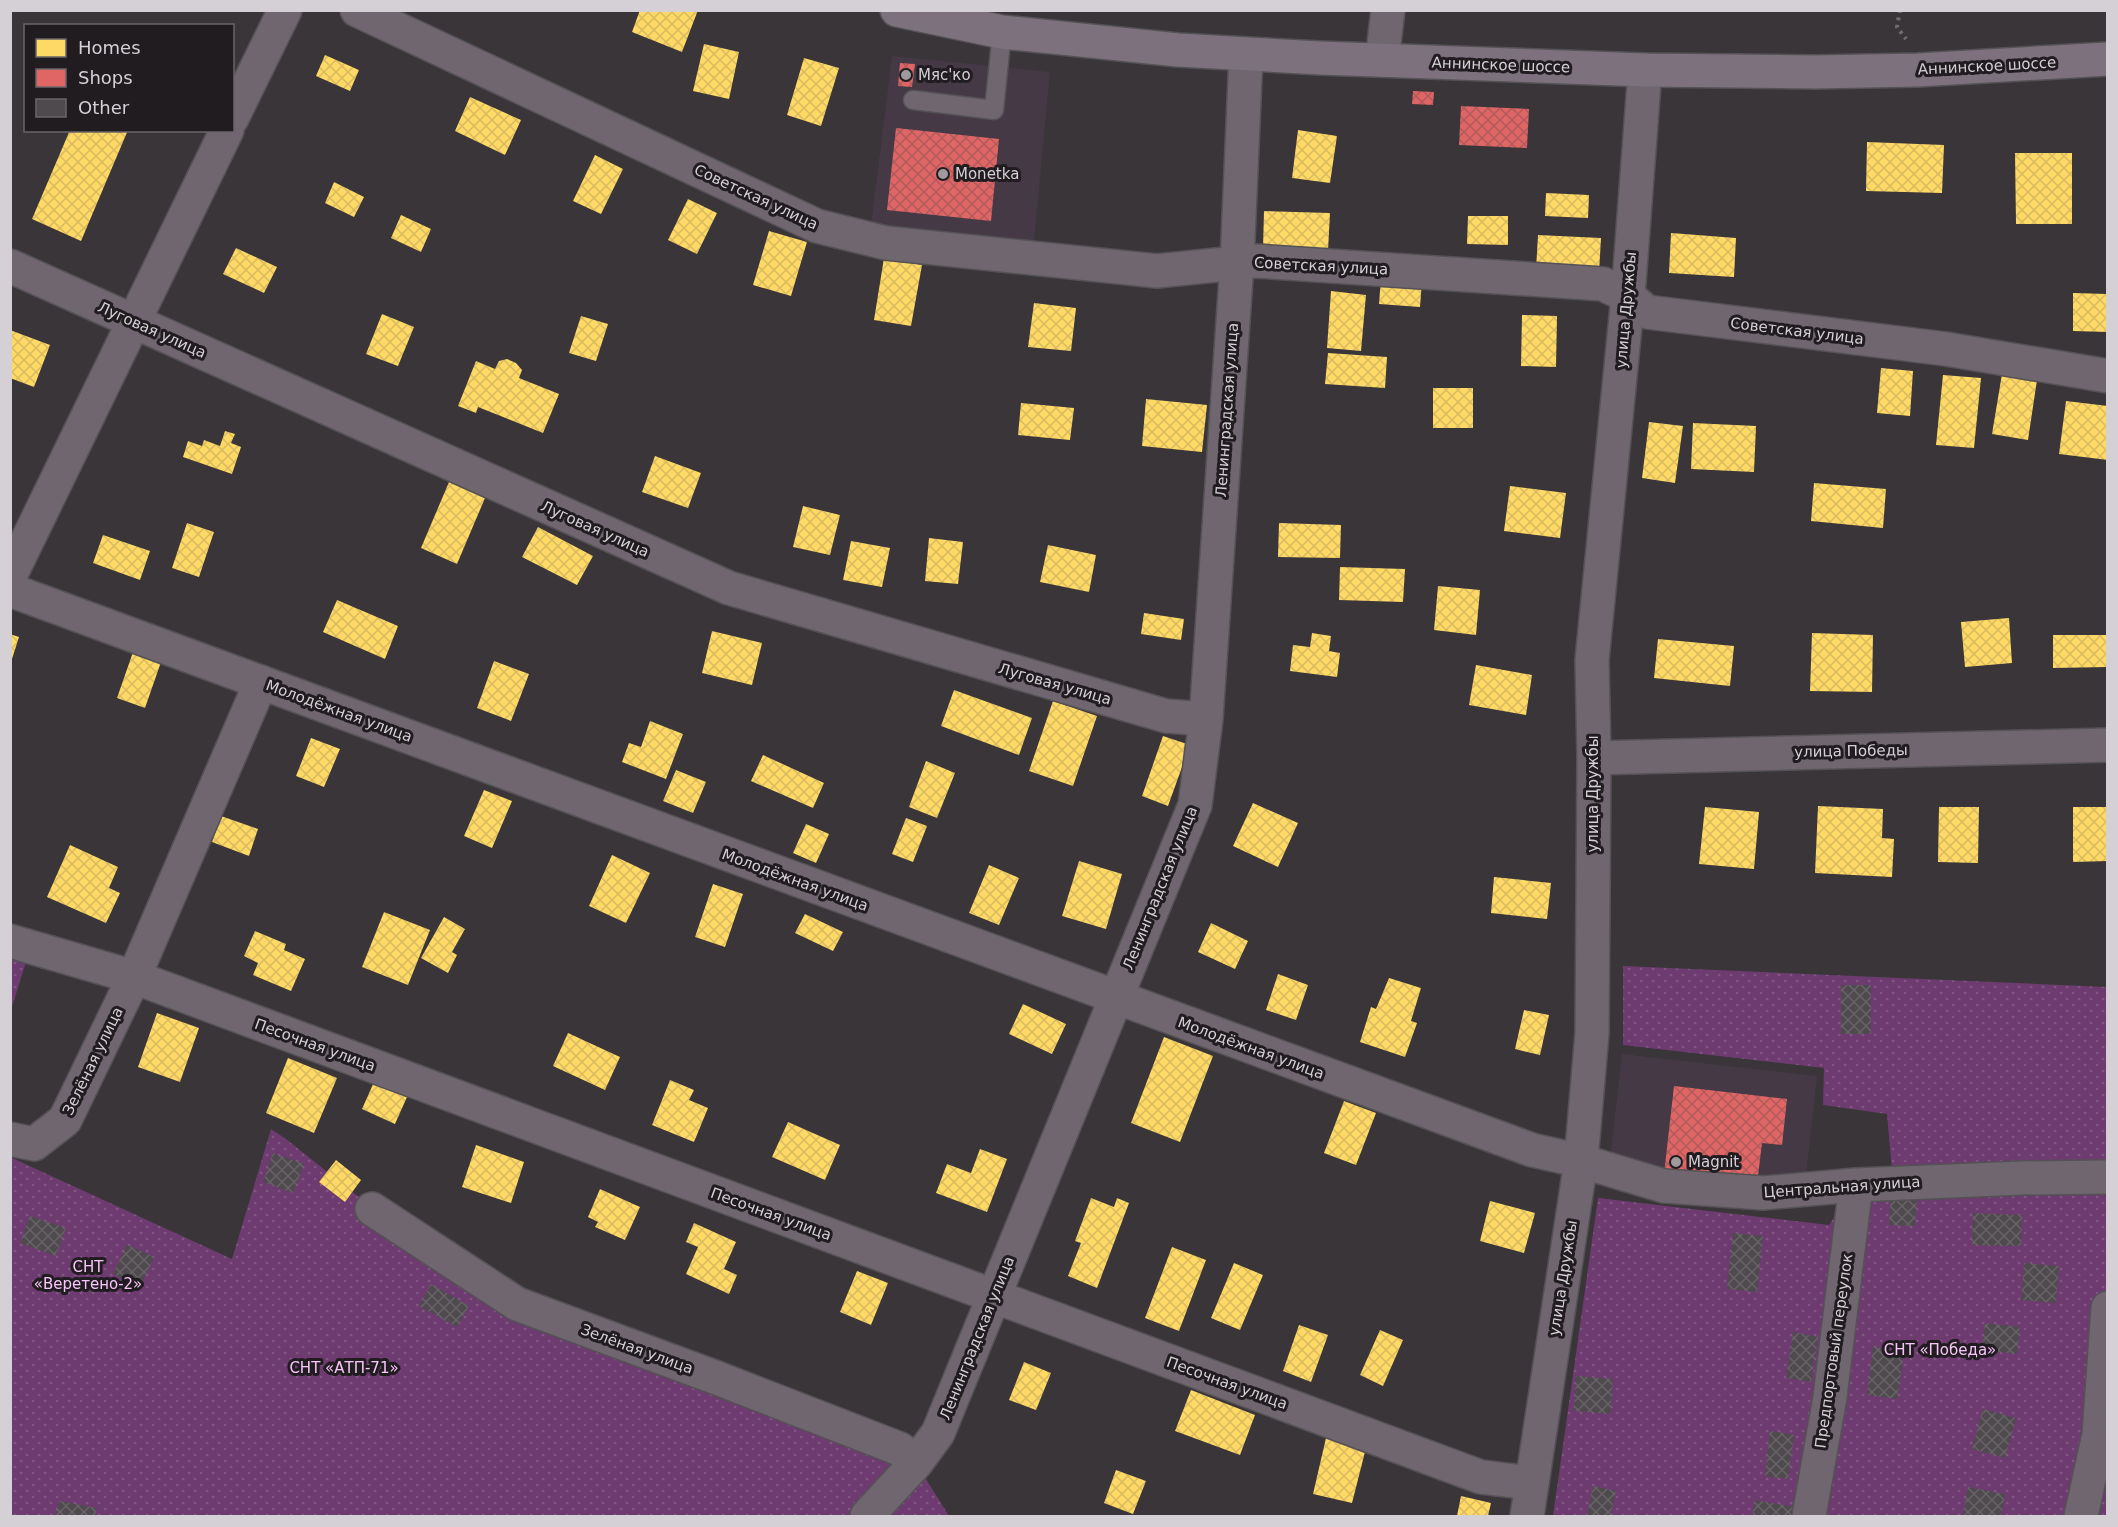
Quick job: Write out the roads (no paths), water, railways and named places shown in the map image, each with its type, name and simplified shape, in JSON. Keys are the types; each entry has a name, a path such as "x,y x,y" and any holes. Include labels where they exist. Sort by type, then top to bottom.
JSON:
{"main road":[{"name":"Аннинское шоссе","path":"897,10 1002,32 1178,50 1382,60 1645,70 1815,72 1918,70 2108,58"}],"street":[{"path":"234,114 285,10"},
{"name":"Советская улица","path":"357,10 817,226 886,243 1157,271 1256,261 1603,284 1628,296 1647,312 1946,349 2108,376"},
{"path":"1382,60 1388,10"},
{"name":"Ленинградская улица","path":"867,1516 916,1462 938,1433 1195,805 1206,720 1237,263 1246,54"},
{"name":"улица Дружбы","path":"1527,1516 1581,1161 1592,1033 1594,758 1592,660 1628,296 1645,70"},
{"path":"10,576 226,132"},
{"name":"Луговая улица","path":"10,266 729,588 1166,716 1206,720"},
{"name":"Молодёжная улица","path":"10,590 1532,1150 1581,1161"},
{"name":"Зелёная улица","path":"10,1139 34,1144 65,1120 134,977 261,682"},
{"name":"улица Победы","path":"1594,758 2108,745"},
{"name":"Песочная улица","path":"10,941 134,977 1481,1477 1532,1483"},
{"name":"Центральная улица","path":"1581,1161 1664,1186 1763,1193 1856,1185 2108,1177"},
{"name":"Предпортовый переулок","path":"1809,1516 1830,1397 1856,1185"},
{"name":"Зелёная улица","path":"372,1209 517,1304 900,1449 916,1462"},
{"path":"2081,1516 2099,1434 2108,1308"}],"lane":[{"path":"913,100 994,110 1002,32"}],"place":[{"name":"Мяс'ко","path":"906,75"},
{"name":"Monetka","path":"943,174"},
{"name":"Magnit","path":"1676,1162"}],"park label":[{"name":"СНТ «Веретено-2»","path":"88,1276"},
{"name":"СНТ «Победа»","path":"1940,1350"},
{"name":"СНТ «АТП-71»","path":"344,1368"}]}
